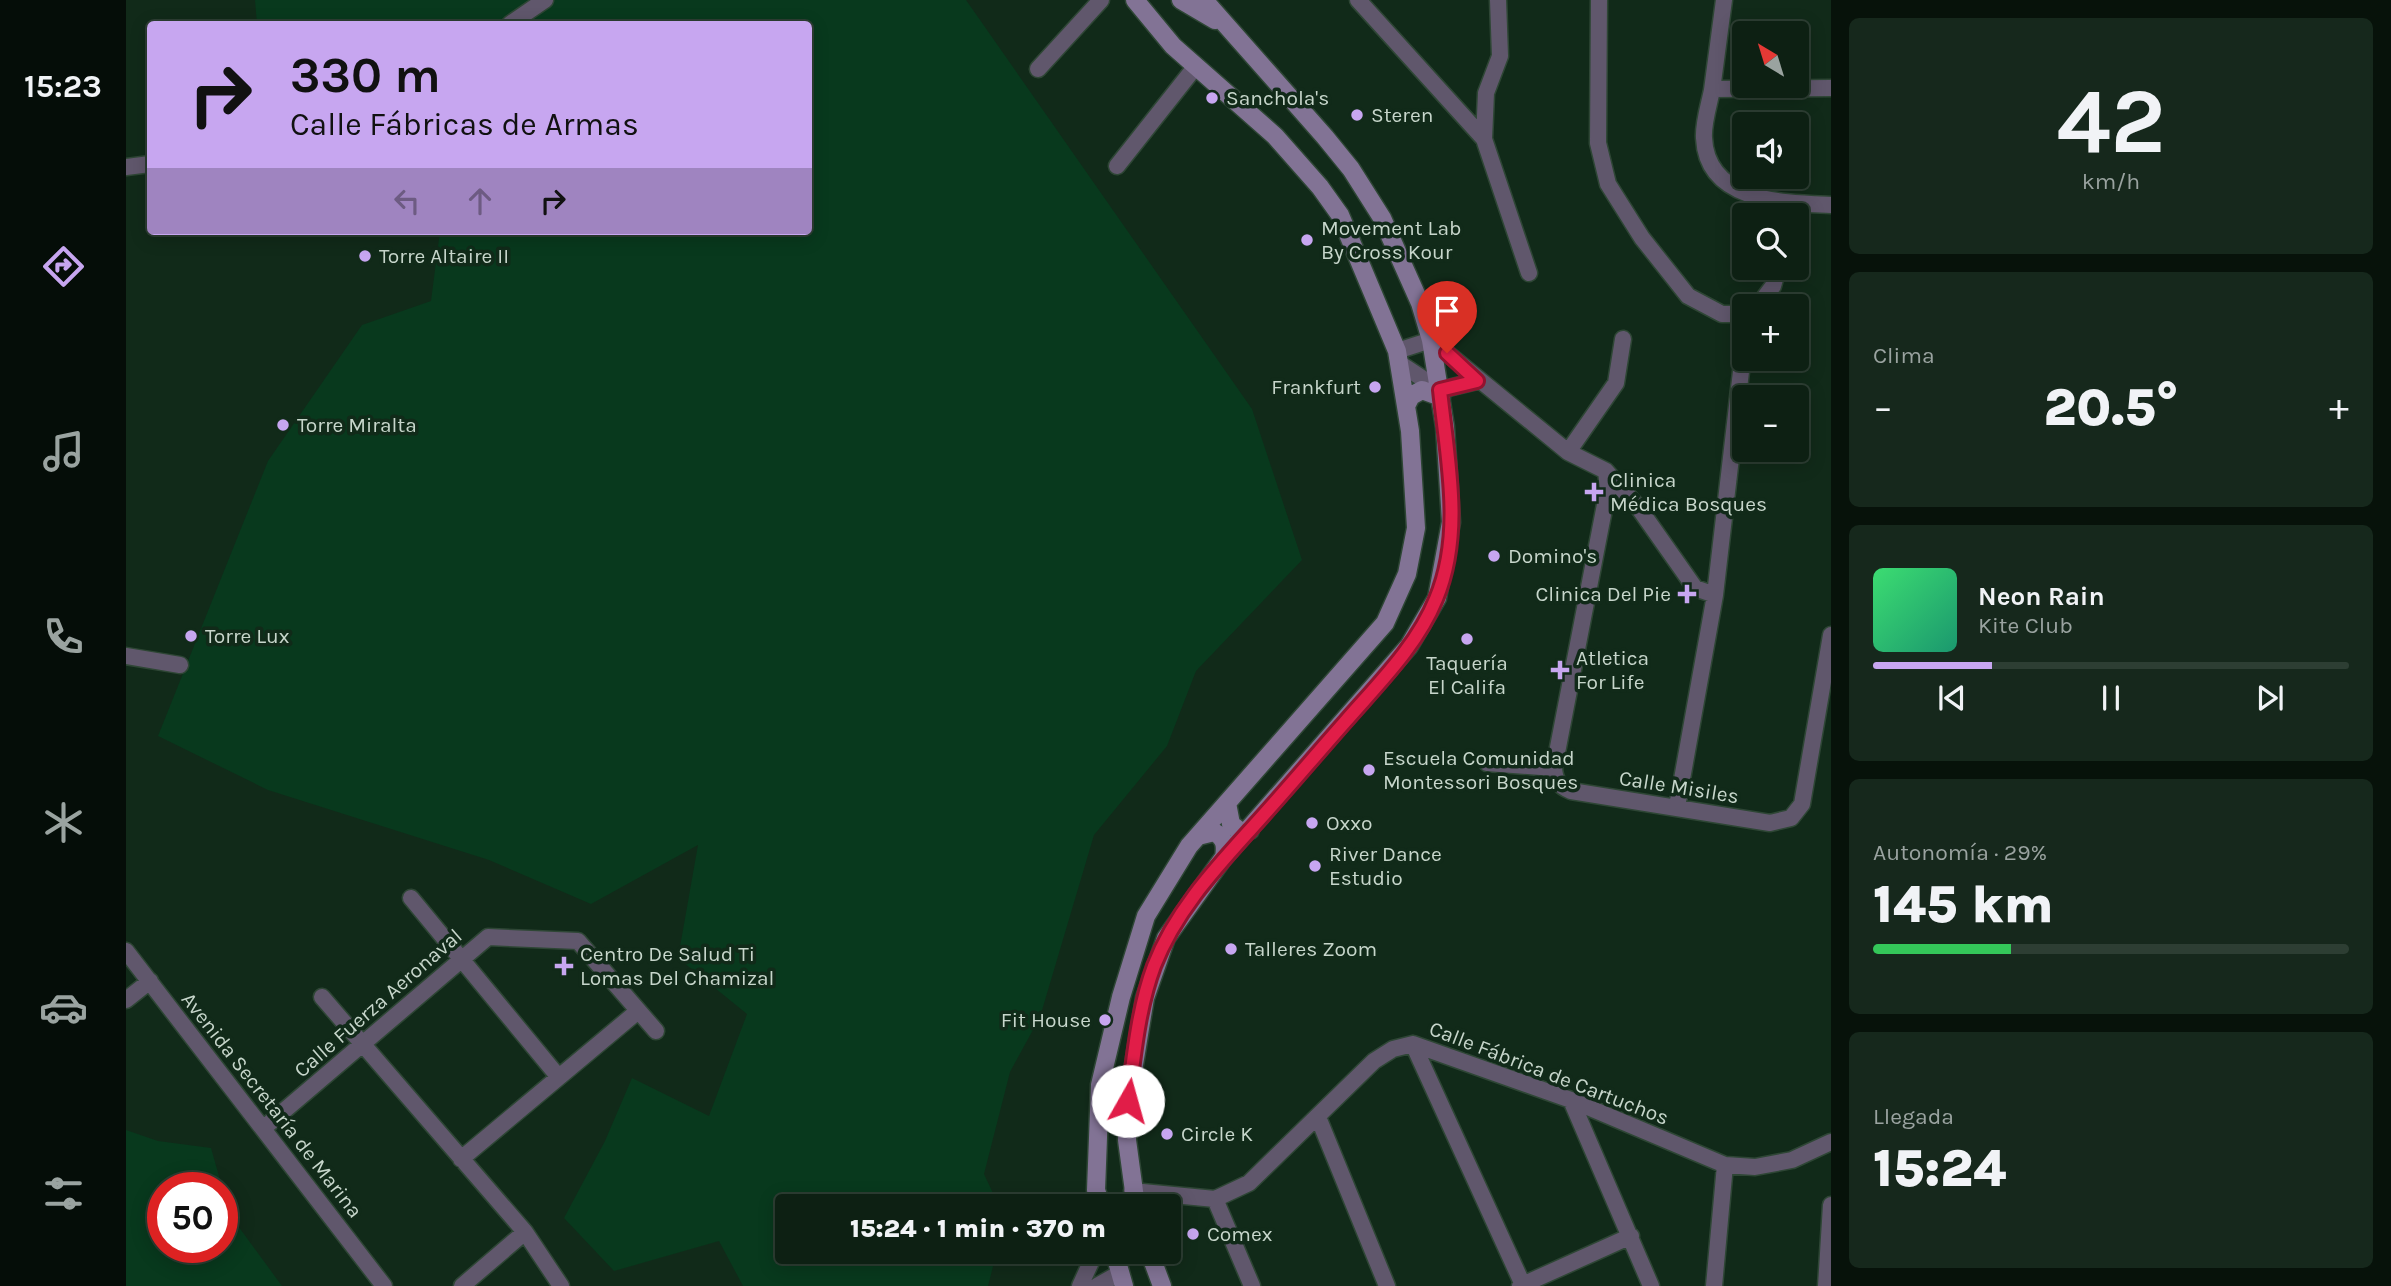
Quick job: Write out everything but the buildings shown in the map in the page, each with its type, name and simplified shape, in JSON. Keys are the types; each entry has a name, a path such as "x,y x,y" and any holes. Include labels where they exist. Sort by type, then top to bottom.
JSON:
{"main road":[{"path":"1097,1194 1100,1085 1121,996 1146,916 1198,836 1385,623 1399,597 1407,574 1416,528 1406,406 1398,357 1344,225 1320,187 1275,136 1158,30 1135,0"},
{"path":"1181,0 1230,29"},
{"path":"1134,1194 1127,1140 1128,1101 1145,998 1166,939 1224,857 1393,668 1426,620 1437,598 1448,550 1451,502 1440,394 1431,340 1410,280 1370,197 1325,137 1204,0"},
{"path":"1406,406 1411,396 1422,390 1440,394"},
{"path":"1227,803 1231,824 1240,831 1250,830"},
{"path":"1198,836 1214,832 1222,836 1226,846 1224,857"},
{"path":"1154,1264 1162,1286"}],"street":[{"path":"514,21 545,0"},
{"path":"1038,69 1101,0"},
{"path":"1358,0 1484,139"},
{"path":"1498,0 1500,57 1486,93 1484,139 1529,273"},
{"path":"1599,0 1598,143 1608,184 1642,238 1688,296 1722,314 1732,314"},
{"path":"1724,0 1704,137 1710,166 1725,183 1748,195 1775,203"},
{"path":"1117,166 1196,66"},
{"path":"1712,89 1831,88"},
{"path":"126,167 147,164"},
{"path":"1809,207 1831,205"},
{"path":"1568,452 1616,383 1623,339"},
{"path":"1477,381 1440,394 1398,357 1431,340 1477,381 1568,452 1606,471 1638,507 1695,587 1715,594"},
{"path":"1677,807 1715,594 1741,371"},
{"path":"1487,764 1554,768 1608,489 1606,471"},
{"path":"1830,654 1831,635"},
{"name":"Calle Misiles","path":"1554,768 1555,779 1561,787 1571,792 1770,823 1791,818 1802,804 1830,654"},
{"path":"126,656 180,665"},
{"path":"411,898 557,1075"},
{"name":"Calle Fuerza Aeronaval","path":"265,1127 488,937 578,941 656,1031"},
{"name":"Avenida Secretaría de Marina","path":"126,951 265,1127 384,1286"},
{"path":"126,1000 150,981"},
{"path":"322,997 525,1232 561,1286"},
{"path":"461,1159 557,1075 638,1011"},
{"path":"1413,1044 1522,1285 1631,1236"},
{"name":"Calle Fábrica de Cartuchos","path":"1215,1199 1249,1182 1374,1061 1393,1049 1413,1044 1571,1100 1726,1165 1755,1167 1792,1160 1831,1142"},
{"path":"1571,1100 1651,1286"},
{"path":"1318,1117 1387,1286"},
{"path":"1714,1286 1726,1165"},
{"path":"1181,1199 1215,1199 1252,1286"},
{"path":"1826,1286 1831,1205"},
{"path":"462,1286 525,1232"},
{"path":"1080,1286 1090,1264"},
{"path":"1097,1286 1122,1279"}],"green space":[{"path":"255,0 966,0 1252,409 1302,560 1196,671 1167,746 1094,835 1040,1017 1010,1072 984,1174 993,1194 775,1194 775,1264 994,1264 988,1286 743,1286 719,1241 614,1271 564,1218 605,1141 632,1078 709,1116 747,1014 678,958 698,845 591,904 489,860 268,790 158,736 268,461 362,325 431,301 439,235 812,235 812,21 257,21"},
{"path":"126,1130 158,1141 211,1148 218,1172 147,1172 147,1263 238,1263 238,1226 282,1286 126,1286"}],"place":[{"name":"Sanchola's","path":"1212,98"},
{"name":"Steren","path":"1357,115"},
{"name":"Movement Lab By Cross Kour","path":"1307,240"},
{"name":"Torre Altaire II","path":"365,256"},
{"name":"Frankfurt","path":"1375,387"},
{"name":"Torre Miralta","path":"283,425"},
{"name":"Clinica Médica Bosques","path":"1594,492"},
{"name":"Domino's","path":"1494,556"},
{"name":"Clinica Del Pie","path":"1687,594"},
{"name":"Torre Lux","path":"191,636"},
{"name":"Taquería El Califa","path":"1467,639"},
{"name":"Atletica For Life","path":"1560,670"},
{"name":"Escuela Comunidad Montessori Bosques","path":"1369,770"},
{"name":"Oxxo","path":"1312,823"},
{"name":"River Dance Estudio","path":"1315,866"},
{"name":"Talleres Zoom","path":"1231,949"},
{"name":"Centro De Salud Ti Lomas Del Chamizal","path":"564,966"},
{"name":"Fit House","path":"1105,1020"},
{"name":"Circle K","path":"1167,1134"},
{"name":"Comex","path":"1193,1234"}],"route":[{"path":"1128,1101 1145,998 1166,939 1224,857 1393,668 1426,620 1437,598 1448,550 1451,522 1450,479 1440,390 1477,381 1447,353"}]}
